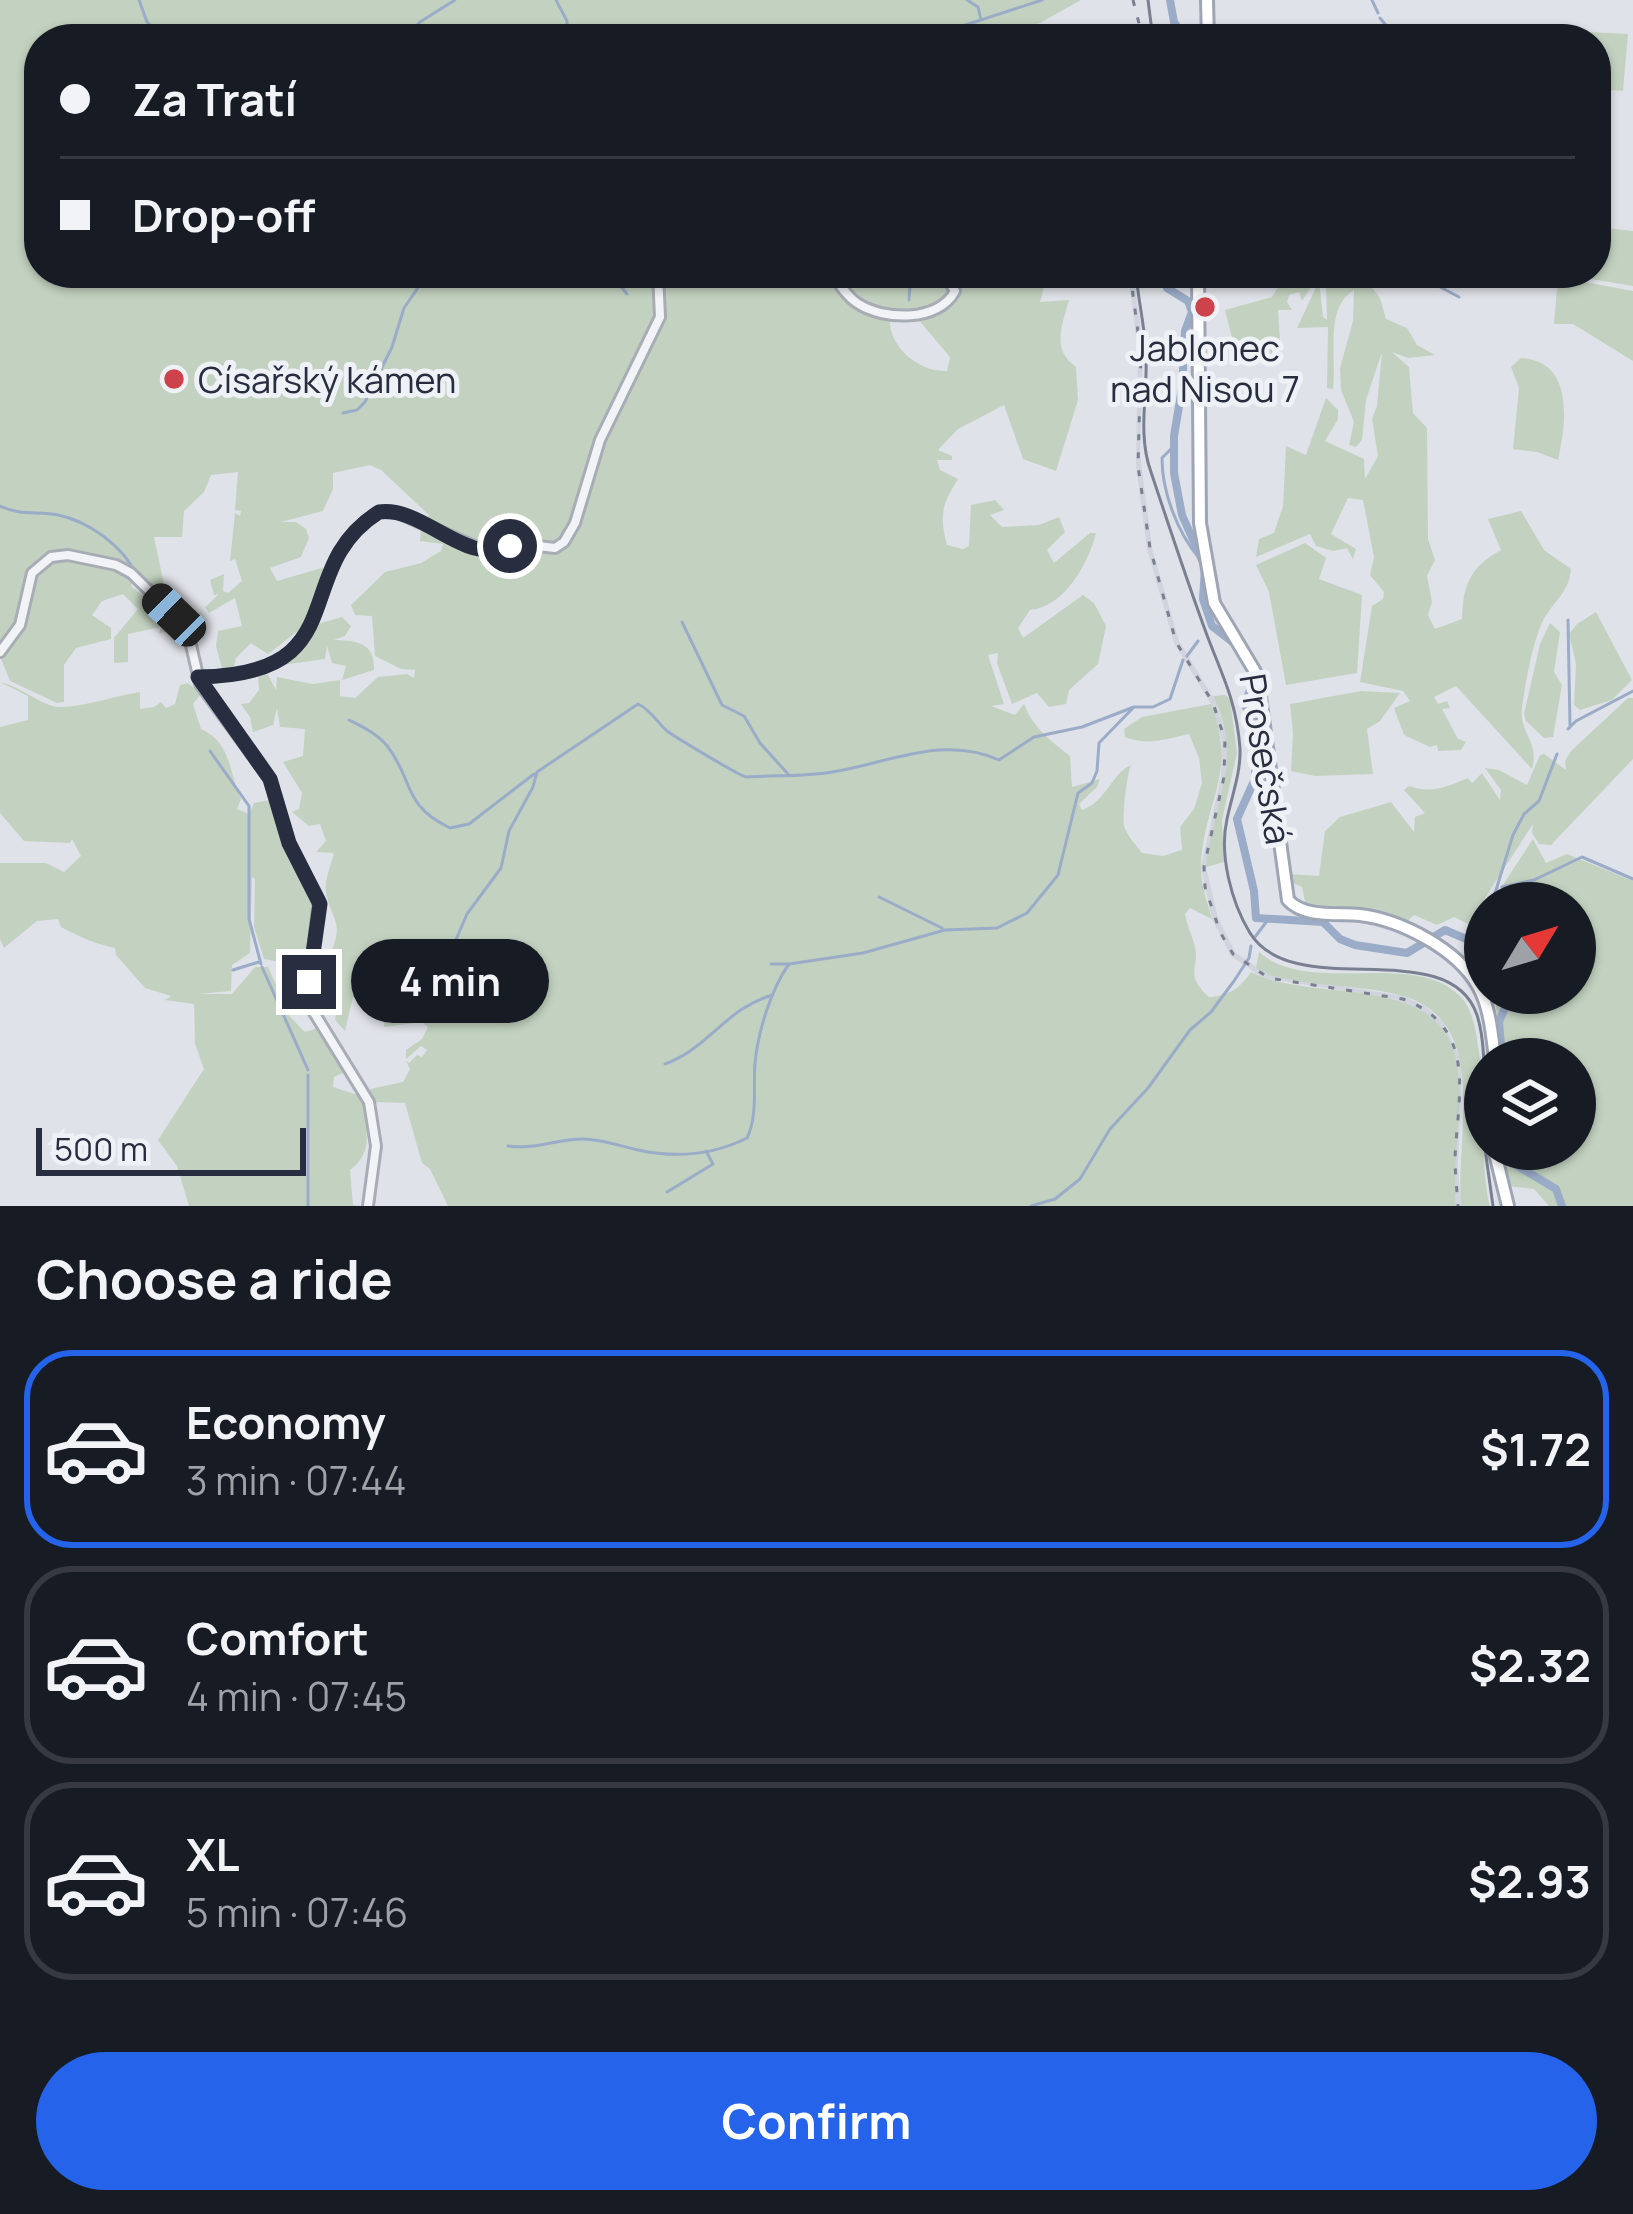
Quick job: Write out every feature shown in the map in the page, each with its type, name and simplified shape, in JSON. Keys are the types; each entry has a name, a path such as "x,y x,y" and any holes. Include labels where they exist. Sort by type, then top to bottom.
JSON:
{"main road":[{"name":"Prosečská","path":"1198,288 1199,523 1214,604 1257,675 1287,896 1294,907 1304,911 1368,916 1426,940 1460,964 1479,987 1490,1038"},
{"path":"1499,1170 1508,1206"}],"street":[{"path":"198,677 241,674 285,659 309,627 345,546 376,513 398,513 493,553 521,544 555,548 569,536 600,440 660,317 659,288"},
{"path":"845,288 858,304 880,314 901,316 939,307 952,299 953,288"},
{"path":"0,652 20,625 35,568 55,556 82,557 131,573 184,624 198,677 270,779 289,843 317,893 320,904 311,999 318,1025 369,1102 376,1146 368,1206"}],"shaded area":[{"path":"1130,288 1135,288 1143,344 1140,454 1152,548 1179,641 1216,702 1228,740 1226,778 1206,867 1218,918 1235,952 1265,973 1403,996 1425,1006 1444,1023 1462,1063 1461,1206 1456,1206 1453,1166 1457,1064 1439,1026 1422,1011 1395,999 1263,978 1231,956 1212,919 1201,867 1221,777 1222,740 1211,704 1174,643 1147,549 1136,466 1138,354"}],"green space":[{"path":"0,0 1081,0 1035,24 24,24 24,288 1044,288 1040,302 1069,300 1061,345 1076,367 1078,400 1056,471 1023,459 1004,405 958,429 938,450 952,456 952,460 937,460 940,470 958,479 943,510 947,545 969,546 971,505 995,500 1004,510 990,515 1002,527 1039,525 1059,517 1065,532 1047,550 1054,563 1096,533 1074,581 1054,601 1030,610 1018,628 1023,638 1083,595 1094,603 1106,626 1098,664 1069,690 1066,704 1049,707 1037,693 1012,704 997,663 998,653 988,655 1004,704 991,706 1015,715 1024,704 1037,727 1070,756 1072,787 1100,779 1079,804 1082,810 1131,765 1124,826 1142,853 1163,856 1182,850 1180,827 1194,809 1202,783 1199,758 1189,734 1141,741 1125,737 1124,729 1142,717 1211,704 1221,768 1201,870 1212,919 1190,908 1185,914 1196,952 1196,982 1209,997 1216,996 1233,990 1251,972 1277,982 1402,1002 1428,1015 1447,1035 1457,1065 1456,1206 448,1206 430,1169 422,1163 405,1103 373,1102 370,1089 403,1082 410,1069 406,1061 422,1057 427,1050 421,1046 406,1059 406,1050 422,1039 428,1027 422,1022 384,1027 385,1008 353,997 345,1031 335,1020 338,1004 328,988 341,964 331,952 337,928 326,888 334,853 316,852 326,841 320,824 309,826 292,812 299,809 302,793 283,762 303,756 305,729 280,727 277,708 273,725 253,732 241,704 249,703 259,690 258,673 268,675 276,690 277,677 313,684 340,680 340,696 355,698 378,677 407,674 414,678 415,670 401,669 375,656 372,616 355,615 351,605 385,572 421,563 441,551 443,544 420,541 429,515 370,465 333,473 333,489 323,511 281,522 296,522 306,529 309,538 301,557 270,568 277,581 322,568 326,571 307,624 268,654 251,643 234,666 223,672 216,646 218,631 242,626 235,598 209,613 205,607 219,594 214,595 210,580 224,574 223,591 228,593 242,581 235,559 230,561 235,513 240,516 241,511 235,510 238,472 211,475 204,492 184,511 182,537 154,537 169,608 131,571 65,553 39,563 16,627 0,649","holes":["911,311 950,357 947,371 925,367 905,354 893,335 890,312"]},
{"path":"1611,33 1628,34 1623,91 1611,90"},
{"path":"1611,229 1633,231 1633,286 1611,282"},
{"path":"1278,288 1310,288 1302,301 1299,292 1289,295 1292,310 1278,310 1281,356 1265,359 1253,355 1249,344 1230,345 1225,310 1272,297"},
{"path":"1316,288 1320,288 1327,320 1326,288 1372,288 1386,319 1407,328 1417,345 1435,355 1408,358 1392,352 1409,367 1413,413 1427,428 1428,539 1435,560 1427,576 1432,602 1428,615 1435,629 1462,619 1470,578 1501,550 1488,519 1521,511 1544,550 1571,569 1567,586 1541,625 1527,676 1522,716 1533,751 1532,769 1456,686 1434,697 1438,704 1447,701 1450,708 1442,709 1458,739 1466,742 1461,750 1438,751 1437,745 1430,747 1404,735 1394,708 1410,701 1403,691 1360,682 1372,606 1383,599 1384,592 1370,575 1374,557 1363,500 1348,498 1331,534 1356,549 1353,559 1347,548 1333,551 1316,546 1310,534 1256,557 1259,539 1274,533 1283,506 1286,446 1306,455 1326,398 1338,410 1338,419 1325,441 1364,459 1365,479 1378,456 1372,419 1382,352 1366,400 1362,440 1356,447 1349,445 1354,422 1341,390 1340,368 1353,321 1354,290 1335,321 1333,389 1327,388 1328,327 1297,328"},
{"path":"1557,288 1633,291 1633,361 1573,324 1554,324"},
{"path":"1521,358 1551,370 1559,382 1564,413 1558,460 1513,449 1519,388 1511,367"},
{"path":"1305,543 1326,558 1319,579 1362,595 1357,673 1286,685 1269,592 1256,565"},
{"path":"54,558 123,570 136,580 131,586 187,630 159,633 161,627 128,634 128,662 114,663 114,638 138,609 123,594 102,601 92,615 111,628 111,639 76,648 64,665 64,702 57,703 10,681 0,656 19,637 37,570"},
{"path":"1596,612 1632,680 1612,700 1580,710 1574,705 1576,664 1569,634"},
{"path":"342,617 351,626 345,636 334,640 363,645 371,654 374,670 342,680 346,666 332,663 327,646 325,659 281,665 314,625"},
{"path":"1550,623 1560,632 1554,672 1562,685 1553,737 1544,738 1524,714 1540,644"},
{"path":"0,682 61,707 140,692 140,709 161,702 166,708 175,704 180,685 188,683 201,694 193,704 201,729 219,742 228,760 241,799 237,809 249,814 254,803 270,800 280,836 316,903 306,967 264,959 254,927 252,877 250,953 232,965 231,991 197,994 232,994 255,967 268,967 291,1018 305,1032 318,1028 347,1071 334,1077 333,1087 364,1097 366,1145 350,1170 353,1205 361,1206 189,1206 177,1166 158,1140 204,1069 195,1044 194,1004 165,1000 171,996 145,988 115,948 68,931 58,919 37,921 4,948 0,863 46,863 64,872 81,856 72,839 70,843 24,841 0,813 0,727 28,720 28,696"},
{"path":"1361,691 1400,693 1380,721 1367,729 1373,774 1315,776 1291,771 1290,704"},
{"path":"1213,696 1230,699 1237,753 1222,820 1224,862 1206,867 1227,761 1222,719"},
{"path":"1633,698 1633,759 1551,845 1539,844 1533,824 1495,882 1464,882 1464,922 1454,917 1437,925 1414,915 1405,923 1360,911 1306,906 1302,887 1288,881 1288,874 1319,876 1325,831 1340,817 1391,802 1414,832 1415,817 1425,813 1404,790 1409,786 1432,789 1468,778 1472,783 1482,773 1500,800 1501,790 1485,768 1527,785 1540,755 1566,770 1571,751"},
{"path":"1533,839 1546,863 1567,854 1633,881 1633,1206 1549,1206 1534,1189 1507,1186 1504,1170 1596,1170 1596,1038 1498,1038 1497,1014 1596,1014 1596,882 1505,882"},
{"path":"1259,952 1280,965 1305,971 1417,976 1441,983 1461,997 1477,1038 1464,1038 1464,1170 1485,1170 1490,1206 1461,1206 1463,1082 1447,1028 1428,1008 1399,995 1302,982 1256,968"}],"waterway":[{"path":"139,0 149,24"},
{"path":"418,24 455,0"},
{"path":"556,0 567,24"},
{"path":"967,0 978,7 981,20"},
{"path":"968,24 1042,0"},
{"path":"1170,0 1175,24"},
{"path":"1372,0 1378,13"},
{"path":"1380,18 1385,24"},
{"path":"343,413 365,402 392,347 404,308 418,288"},
{"path":"622,288 627,294"},
{"path":"909,300 910,288"},
{"path":"1167,288 1188,301 1192,312 1185,331 1174,473 1182,515 1205,567 1203,599 1212,626 1234,643"},
{"path":"1442,288 1459,297"},
{"path":"1175,445 1162,458 1165,485 1178,525 1199,558"},
{"path":"0,506 81,523 113,544 135,573"},
{"path":"135,583 167,612"},
{"path":"1568,620 1570,726"},
{"path":"682,622 722,705 744,716 788,774"},
{"path":"1187,656 1198,641"},
{"path":"508,1146 589,1139 680,1154 721,1148 747,1138 754,1110 759,1038 771,998 789,964 863,953 945,930 997,928 1027,913 1058,875 1078,793 1092,783 1097,771 1099,743 1134,707 1153,707 1170,699 1183,660"},
{"path":"1251,671 1245,705 1254,725 1257,759 1254,781 1237,819 1256,918 1323,922 1340,939 1355,945 1407,953 1445,930 1464,938"},
{"path":"1568,729 1633,691"},
{"path":"452,949 467,914 501,868 509,831 537,772 638,704 667,731 746,777 821,774 936,750 978,753 999,760 1034,737 1082,727 1134,707"},
{"path":"349,720 384,742 416,801 450,828 469,824 534,774"},
{"path":"210,751 249,806 249,919 261,964"},
{"path":"1498,882 1513,835 1524,814 1539,801 1557,754"},
{"path":"1525,882 1582,857 1633,879"},
{"path":"879,897 942,928"},
{"path":"1255,937 1267,921"},
{"path":"1031,1206 1055,1199 1080,1179 1110,1129 1234,981 1251,946"},
{"path":"233,970 259,962"},
{"path":"771,964 788,964"},
{"path":"262,967 308,1070"},
{"path":"665,1064 694,1048 743,1009 773,995"},
{"path":"1500,1038 1502,1014"},
{"path":"308,1075 308,1206"},
{"path":"667,1192 713,1164 706,1151"},
{"path":"1524,1170 1556,1189 1562,1206"}],"tram line":[{"path":"1148,0 1151,24"},
{"path":"1138,288 1146,354 1147,458 1238,730 1239,766 1225,847 1237,907 1250,933 1271,954 1300,964 1436,977 1461,991 1477,1015 1481,1038"},
{"path":"1488,1170 1493,1206"}],"railway":[{"path":"1133,0 1139,24"},
{"path":"1132,288 1141,354 1138,466 1150,548 1176,642 1213,703 1225,740 1224,777 1204,867 1205,887 1220,932 1233,954 1269,978 1403,999 1427,1011 1443,1027 1453,1045 1460,1087 1455,1157 1458,1206"}],"place":[{"name":"Jablonec nad Nisou 7","path":"1205,307"},
{"name":"Císařský kámen","path":"174,379"}],"route":[{"path":"309,982 320,904 317,893 284,831 270,779 198,677 241,674 285,659 309,627 345,546 379,512 398,513 488,552 510,546"}]}
